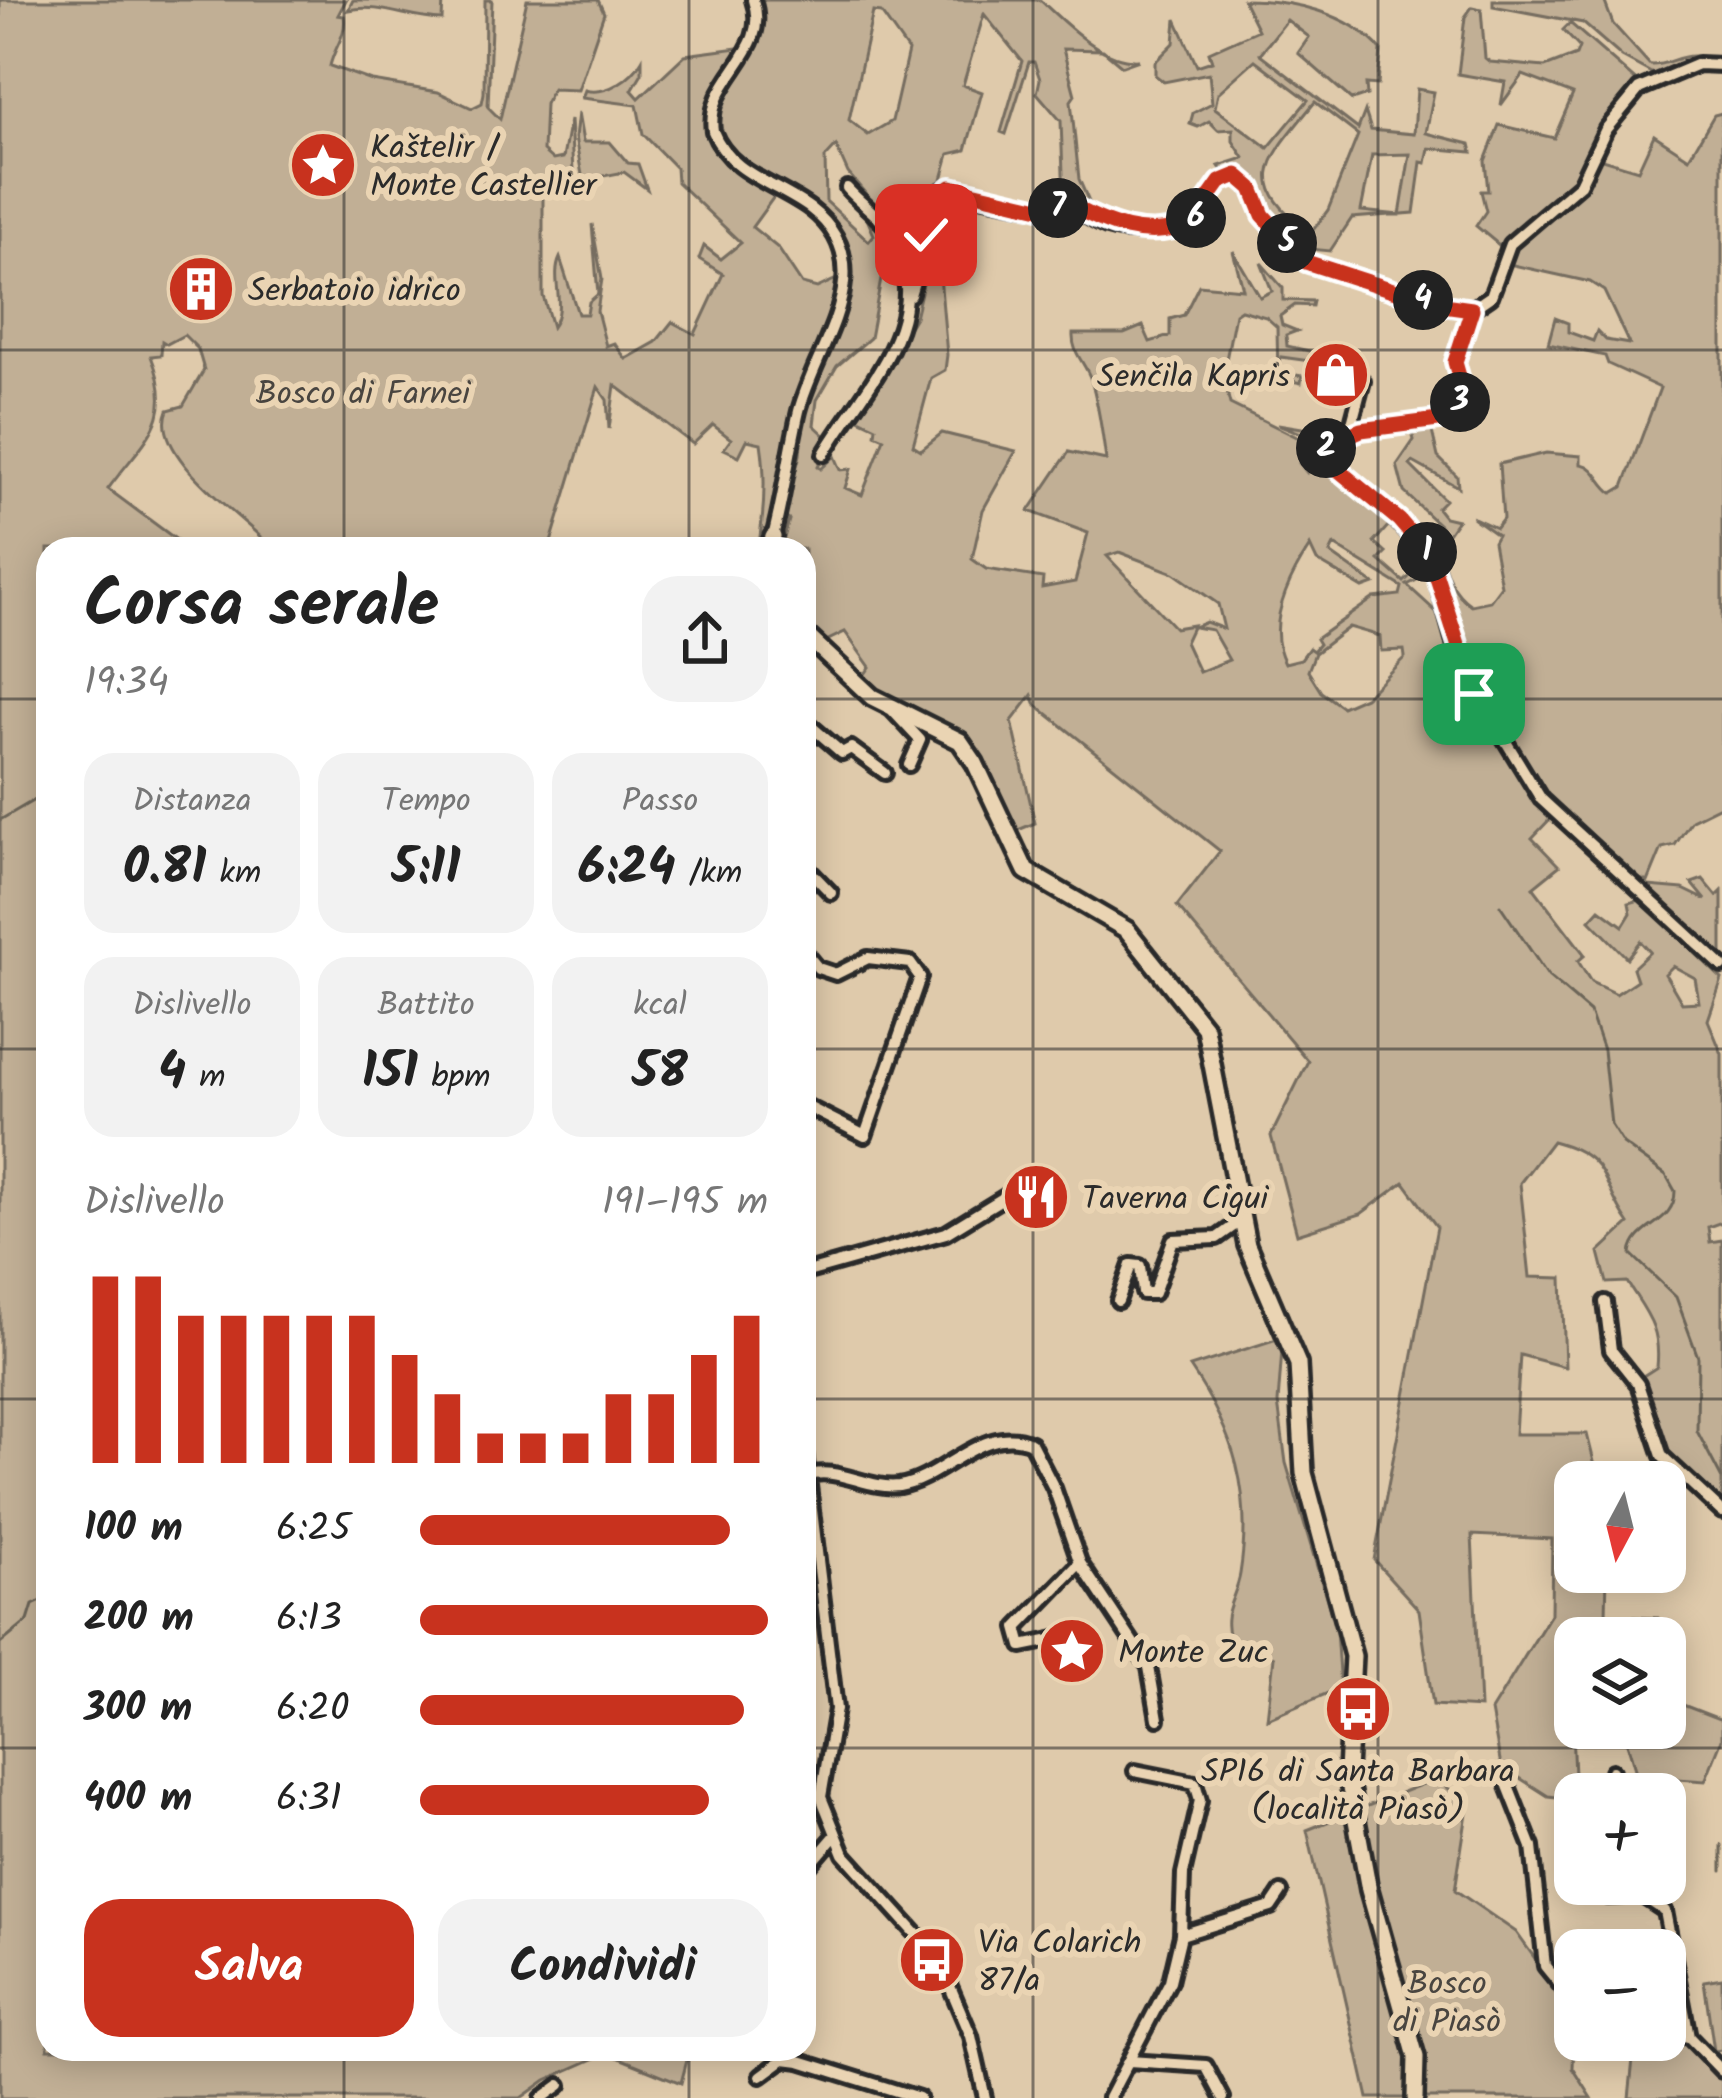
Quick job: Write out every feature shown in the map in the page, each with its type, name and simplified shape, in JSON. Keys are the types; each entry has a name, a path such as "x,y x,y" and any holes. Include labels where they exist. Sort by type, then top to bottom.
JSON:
{"street":[{"path":"753,0 753,41 718,90 713,131 737,165 824,221 841,249 846,281 799,412 772,537"},
{"path":"1722,65 1698,64 1652,80 1622,107 1580,184 1510,244 1491,296 1472,309 1455,362 1464,394 1446,419 1349,434 1326,445 1325,459 1399,520 1430,556 1461,668 1540,799 1722,966"},
{"path":"824,454 883,364 910,295 941,190 1048,210 1066,202 1106,227 1180,228 1201,214 1220,182 1237,175 1252,188 1263,215 1306,262 1436,304 1472,309"},
{"path":"847,188 892,235 910,295"},
{"path":"1349,434 1364,381"},
{"path":"816,646 858,692 947,730 976,763 1026,871 1126,930 1199,1017 1220,1084 1242,1220 1298,1364 1304,1474 1353,1656 1347,1772 1369,1890 1416,2057 1415,2098"},
{"path":"891,708 920,740 909,765"},
{"path":"816,731 842,753 851,748 885,773"},
{"path":"816,877 831,893"},
{"path":"816,961 844,974 868,958 910,963 919,986 866,1136 816,1111"},
{"path":"816,1270 946,1233 1029,1182"},
{"path":"1118,1301 1131,1265 1140,1266 1143,1293 1154,1293 1173,1240 1216,1238 1231,1222 1242,1220"},
{"path":"1605,1302 1611,1350 1638,1384 1662,1456 1722,1512"},
{"path":"816,1476 904,1485 988,1443 1022,1439 1041,1457 1080,1563 1149,1667 1157,1719"},
{"path":"816,1548 836,1709 819,1786 834,1837 938,1958 971,2036 985,2098"},
{"path":"1061,1638 1022,1646 1017,1628 1080,1563"},
{"path":"1108,2098 1163,2001 1181,1935 1181,1888 1200,1788 1184,1779 1135,1771"},
{"path":"1506,1781 1532,1847 1545,1966 1554,1977"},
{"path":"816,1858 834,1837"},
{"path":"1181,1935 1271,1907 1281,1892"},
{"path":"1660,1905 1672,1926 1689,2037 1722,2071"},
{"path":"761,2076 783,2061"},
{"path":"803,2061 919,2098"},
{"path":"1129,2061 1206,2066 1223,2098"},
{"path":"542,2098 560,2085"}],"green space":[{"name":"Bosco di Farnei","path":"0,0 346,0 338,15 344,16 344,30 330,66 372,81 438,92 472,108 482,103 484,93 485,0 492,0 488,107 500,119 527,0 598,0 604,13 578,90 552,89 545,104 543,151 553,160 563,158 570,120 574,188 550,183 543,192 543,296 552,327 558,310 560,258 578,314 587,314 589,302 598,294 592,224 602,279 597,311 606,346 614,343 626,359 656,342 672,322 695,334 723,274 699,259 704,246 721,259 741,243 677,182 676,168 643,134 637,105 582,98 585,90 618,84 642,60 642,73 632,90 639,98 685,55 745,47 713,94 708,130 729,162 776,194 752,227 778,248 802,284 817,288 841,277 824,333 801,380 767,537 760,537 761,443 747,440 739,456 724,449 731,439 713,425 693,444 615,385 609,429 607,400 598,387 553,537 260,537 202,484 172,446 166,428 168,410 183,406 204,370 198,349 184,335 167,344 162,341 161,355 151,356 161,397 159,413 145,441 108,489 173,537 36,537 36,2061 589,2061 546,2080 521,2098 0,2098"},
{"path":"353,0 443,0 442,20 371,8 348,10"},
{"path":"761,0 1040,0 1102,50 1063,49 1075,95 1071,101 1079,179 1096,218 1064,200 1061,121 1037,93 1040,79 1034,62 1029,62 1006,134 1001,132 1022,61 984,14 963,85 982,92 966,150 949,154 934,208 945,370 931,378 913,445 921,450 942,433 1016,451 983,510 972,559 986,569 1043,578 1042,588 1075,582 1088,533 1029,511 1069,452 1106,460 1094,390 1073,334 1124,334 1143,326 1150,342 1170,336 1170,319 1184,315 1199,285 1243,289 1233,251 1260,297 1272,291 1261,263 1283,288 1283,300 1313,301 1312,306 1295,305 1280,316 1282,325 1297,331 1286,335 1287,346 1331,356 1317,362 1281,357 1278,372 1302,376 1301,383 1278,378 1277,327 1266,317 1241,310 1235,314 1223,375 1230,404 1299,438 1303,434 1278,424 1332,433 1301,444 1299,463 1307,473 1323,460 1329,470 1357,483 1403,529 1425,561 1431,573 1407,585 1444,619 1451,654 1471,697 1550,819 1532,838 1559,866 1533,887 1585,955 1578,961 1591,982 1616,994 1637,980 1633,968 1650,952 1640,941 1627,958 1590,920 1600,909 1623,926 1631,913 1629,903 1640,900 1722,979 1708,1020 1722,1054 1722,1222 1708,1227 1710,1242 1722,1240 1722,1515 1690,1492 1686,1461 1672,1461 1660,1441 1643,1376 1657,1367 1655,1331 1627,1282 1607,1283 1599,1252 1629,1224 1602,1173 1585,1155 1552,1141 1520,1183 1530,1277 1562,1278 1565,1367 1520,1355 1515,1434 1587,1434 1594,1461 1554,1461 1554,1593 1607,1593 1606,1616 1632,1617 1554,1617 1554,1749 1573,1749 1574,1773 1554,1773 1554,1797 1501,1766 1491,1711 1551,1614 1552,1539 1472,1535 1480,1708 1433,1705 1419,1610 1374,1560 1437,1227 1404,1182 1361,1214 1297,1234 1271,1136 1308,1061 1177,906 1220,851 1036,705 1032,695 1012,721 1035,823 1011,833 959,735 860,681 870,667 845,632 822,643 816,638 816,537 784,537 789,520 783,516 800,455 803,419 851,297 849,259 839,231 822,212 756,175 735,159 720,136 720,105 761,20","holes":["873,12 881,13 908,51 892,121 868,135 849,120","836,146 848,173 894,227 924,280 915,317 855,417 876,427 875,434 884,438 862,495 845,488 851,469 841,470 835,456 821,469 818,466 831,441 814,425 817,400 837,366 870,338 889,237 864,212 874,235 869,241 826,201 825,158","1389,525 1412,551 1406,569 1411,575 1404,582 1379,560 1386,553 1374,542","1334,545 1402,587 1400,595 1374,598 1316,639 1319,644 1313,651 1309,648 1301,659 1285,663 1278,634 1282,603 1310,546 1317,561 1363,588 1374,584 1330,553","1119,552 1174,573 1218,604 1224,629 1206,622 1194,627 1212,630 1229,660 1199,672 1185,642 1193,625 1175,628 1107,556","1349,627 1380,636 1381,651 1404,650 1405,657 1365,697 1342,707 1321,692 1308,671 1315,653","1673,966 1695,978 1699,1002 1682,1003 1665,974"]},
{"path":"1243,0 1299,6 1353,26 1381,50 1378,85 1366,84 1367,95 1352,100 1298,53 1309,37 1287,20 1260,54 1358,129 1365,111 1371,130 1414,134 1417,89 1434,92 1426,133 1470,144 1472,152 1429,148 1426,163 1421,162 1414,213 1400,214 1410,154 1372,155 1361,211 1395,215 1352,218 1330,251 1299,248 1261,203 1249,175 1225,175 1219,166 1244,158 1233,141 1233,129 1218,130 1209,121 1198,127 1190,124 1193,113 1212,103 1209,73 1164,82 1155,75 1155,62 1174,43 1176,19 1197,66 1212,61 1209,52 1258,30","holes":["1255,60 1308,100 1268,148 1215,108 1218,93","1315,102 1358,135 1328,210 1311,233 1289,215 1269,185 1269,170 1284,140"]},
{"path":"1493,0 1604,0 1613,24 1650,65 1688,56 1694,56 1693,62 1653,74 1622,57 1583,23 1493,6"},
{"path":"1472,7 1481,9 1485,58 1490,62 1545,67 1576,55 1579,47 1563,30 1570,23 1639,83 1607,118 1572,188 1499,245 1476,226 1486,211 1481,191 1488,191 1485,161 1499,125 1554,138 1573,94 1523,75 1501,105 1505,82 1458,74 1465,17"},
{"path":"1105,52 1139,60 1122,66"},
{"path":"578,113 583,142 610,142 628,163 638,164 647,189 624,172 583,180 575,138"},
{"path":"1722,113 1722,805 1692,820 1675,845 1662,848 1648,882 1625,874 1539,789 1466,667 1436,563 1381,498 1427,533 1439,531 1440,526 1404,492 1397,465 1414,440 1411,429 1431,427 1438,457 1457,476 1458,487 1413,462 1410,465 1445,500 1437,508 1444,517 1457,520 1440,545 1441,553 1453,586 1471,605 1490,601 1501,586 1493,542 1497,535 1472,517 1496,528 1503,519 1499,464 1546,453 1581,456 1581,464 1591,468 1613,493 1623,487 1660,388 1608,364 1605,356 1548,344 1555,318 1568,323 1568,332 1593,341 1597,331 1606,340 1629,344 1604,291 1590,282 1504,263 1526,235 1580,189 1599,158 1638,170 1654,135 1689,158 1714,115"},
{"path":"1703,879 1717,896 1722,891 1722,965 1638,885 1683,889 1706,900 1692,883"},
{"path":"1283,1337 1278,1403 1286,1463 1336,1630 1340,1688 1267,1719 1274,1657 1229,1637 1227,1628 1243,1545 1237,1465 1219,1416 1190,1367"},
{"path":"1686,1706 1722,1720 1722,1739 1705,1781 1686,1780 1686,1773 1636,1773 1629,1749 1686,1749"},
{"name":"Bosco di Piasò","path":"1433,1780 1469,1800 1455,1890 1516,1932 1554,1985 1554,2061 1573,2061 1592,2098 1368,2098 1307,1830"},
{"path":"1722,1978 1722,2050 1714,2051 1704,1981"},
{"path":"1686,2042 1722,2079 1722,2098 1629,2098 1633,2061 1686,2061"},
{"name":"Bosco di Farnei","path":"627,2061 687,2061 681,2083"}],"waterway":[{"path":"0,820 36,799"},
{"path":"1500,905 1548,976 1590,1012 1603,1050 1611,1125 1623,1144 1666,1175 1675,1191 1669,1211 1640,1236 1631,1254 1676,1297 1698,1357 1697,1431 1722,1479"},
{"path":"0,1644 28,1621 36,1604"},
{"path":"1722,1845 1722,1871"}],"place":[{"name":"Kaštelir / Monte Castellier","path":"323,165"},
{"name":"Serbatoio idrico","path":"201,289"},
{"name":"Senčila Kapris","path":"1336,375"},
{"name":"Taverna Cigui","path":"1036,1197"},
{"name":"Monte Zuc","path":"1072,1651"},
{"name":"SP16 di Santa Barbara (località Piasò)","path":"1358,1709"},
{"name":"Via Colarich 87/a","path":"932,1960"}],"route":[{"path":"926,235 936,198 951,187 1048,210 1066,202 1106,227 1180,228 1201,214 1220,182 1237,175 1252,188 1274,229 1306,262 1436,304 1472,309 1456,349 1464,394 1446,419 1361,430 1326,445 1325,459 1341,467 1399,520 1430,556 1461,668 1474,694"}]}
